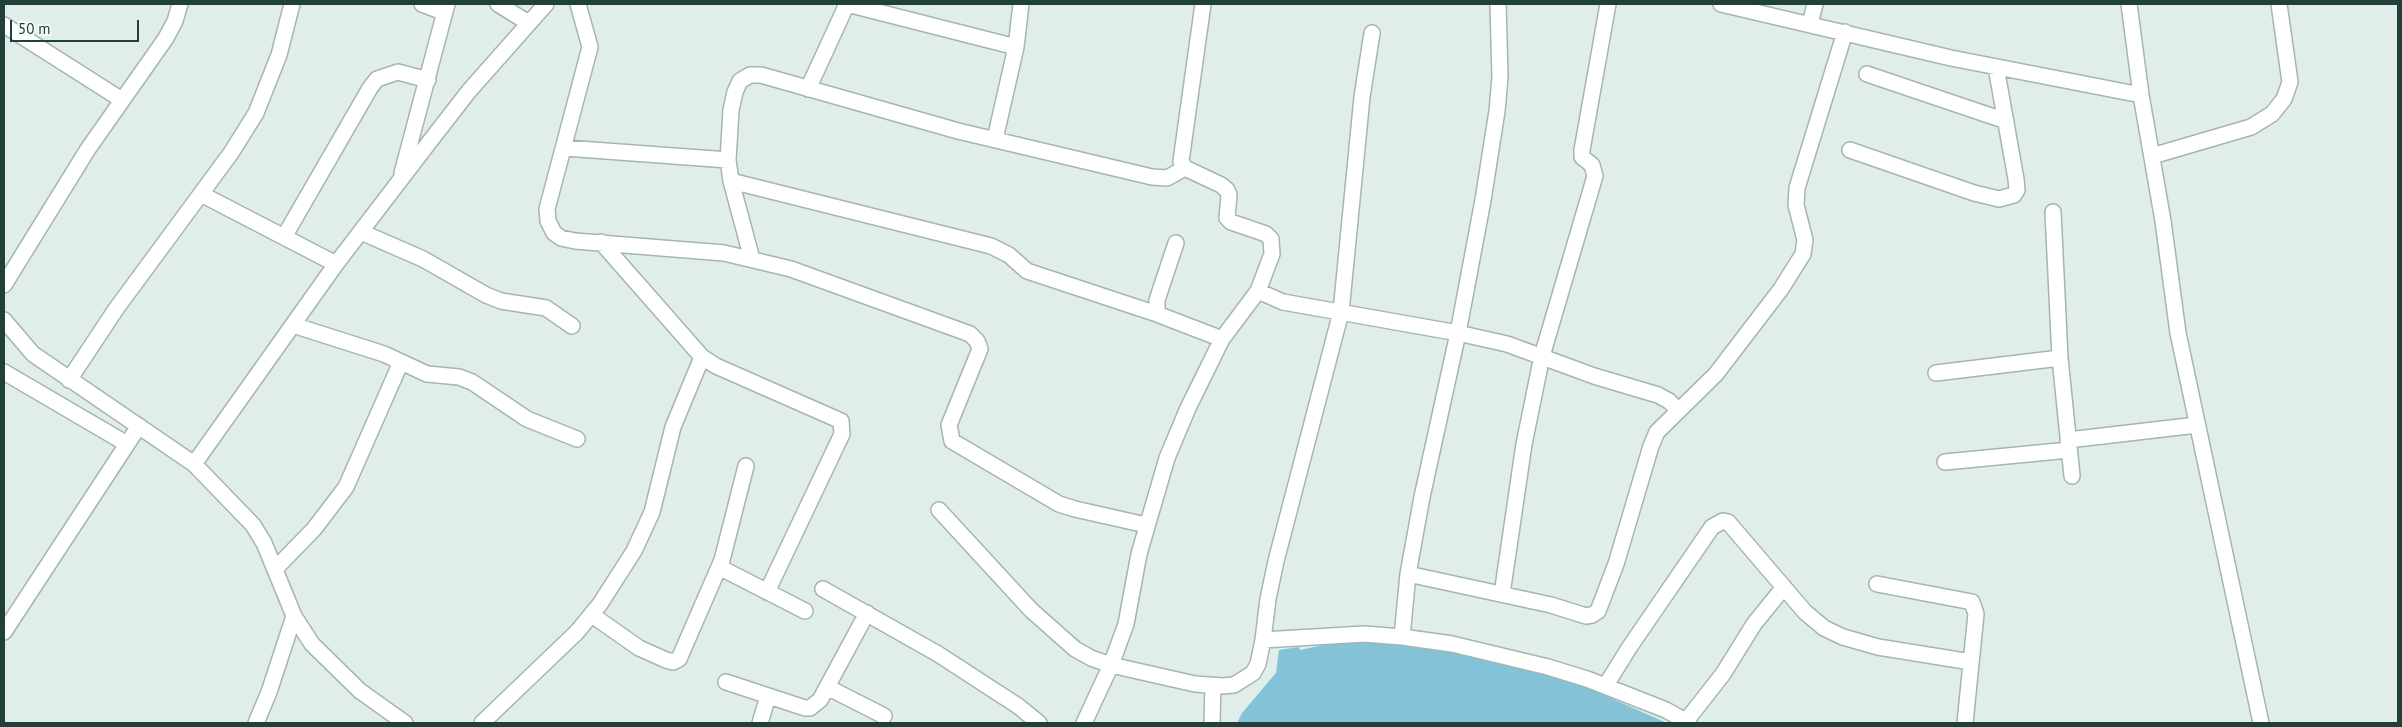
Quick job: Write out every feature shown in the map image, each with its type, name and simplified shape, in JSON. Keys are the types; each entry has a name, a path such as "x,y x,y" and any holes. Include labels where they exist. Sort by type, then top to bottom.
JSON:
{"street":[{"path":"4,285 88,149 166,38 180,4"},
{"path":"69,380 116,310 231,153 256,113 279,55 292,4"},
{"path":"399,184 428,80 445,8 422,4"},
{"path":"498,4 527,22"},
{"path":"194,464 336,264 469,91 527,22 546,4"},
{"path":"578,4 590,48 565,148 547,209 548,221 554,232 562,238 703,250 752,259 826,280 970,334 977,341 980,349 949,425 952,441 1059,504 1146,525"},
{"path":"808,89 847,4 1016,47"},
{"path":"995,139 1016,47 1021,4"},
{"path":"1184,168 1181,153 1203,4"},
{"path":"1402,637 1408,574 1422,497 1458,333 1483,200 1497,110 1500,77 1498,4"},
{"path":"1502,594 1524,444 1542,356 1595,176 1595,170 1582,157 1582,150 1608,4"},
{"path":"1721,4 1996,67 2142,95"},
{"path":"1810,24 1815,4"},
{"path":"2129,4 2178,333 2261,723"},
{"path":"2152,156 2251,127 2272,114 2284,99 2290,82 2279,4"},
{"path":"4,25 122,100"},
{"path":"1408,574 1552,605 1586,616 1598,611 1616,564 1651,446 1663,424 1716,374 1781,289 1803,254 1806,240 1796,205 1797,188 1845,32"},
{"path":"939,510 1031,610 1076,649 1111,665 1195,684 1234,684 1253,673 1258,664 1263,640 1268,600 1276,561 1341,312 1362,96 1372,33"},
{"path":"1850,150 1974,194 1999,199 2014,195 2017,190 1996,67"},
{"path":"284,237 370,88 378,79 398,72 428,80"},
{"path":"1867,74 2006,122"},
{"path":"752,259 731,180 728,160 731,110 740,81 750,76 761,75 995,139 1152,177 1167,178 1184,168"},
{"path":"565,148 728,160"},
{"path":"1084,723 1111,665 1126,624 1146,525 1171,450 1222,339 1258,291 1272,254 1271,239 1266,234 1231,222 1226,218 1229,195 1221,185 1184,168"},
{"path":"731,180 991,246 1010,255 1027,272 1157,314 1222,339"},
{"path":"201,194 336,264"},
{"path":"2053,212 2060,358 2072,476"},
{"path":"361,232 423,259 486,295 501,301 546,308 572,326"},
{"path":"601,242 702,357 716,366 841,421 842,434 767,592"},
{"path":"1157,314 1155,308 1157,300 1176,243"},
{"path":"1258,291 1283,302 1458,333 1506,344 1594,376 1658,395 1669,400 1678,410"},
{"path":"4,320 33,354 194,464 253,525 264,543 294,616 312,644 360,691 405,723"},
{"path":"293,325 401,362 427,374 459,377 472,382 527,419 578,439"},
{"path":"482,723 545,665 592,615 634,551 652,512 673,427 702,357"},
{"path":"1936,374 2060,358"},
{"path":"275,569 314,529 346,487 401,362"},
{"path":"4,372 127,444"},
{"path":"1945,462 2197,425"},
{"path":"4,632 139,426"},
{"path":"592,615 639,648 673,662 679,659 719,567 746,466"},
{"path":"1606,685 1712,526 1718,522 1728,522 1805,612 1824,628 1842,637 1878,647 1971,662"},
{"path":"719,567 805,611"},
{"path":"1877,584 1972,602 1976,614 1965,723"},
{"path":"1263,640 1364,634 1452,644 1520,660 1606,685 1666,710 1687,722 1723,674 1754,624 1784,587"},
{"path":"823,588 965,671 1018,706 1039,723"},
{"path":"726,682 810,708 820,700 867,613"},
{"path":"256,723 269,692 294,616"},
{"path":"1212,723 1213,685"},
{"path":"827,687 884,716"},
{"path":"760,723 768,696"}],"water":[{"path":"1360,641 1415,645 1495,660 1561,676 1667,723 1237,723 1242,713 1276,673 1279,650 1299,647 1300,650 1328,644"}]}
